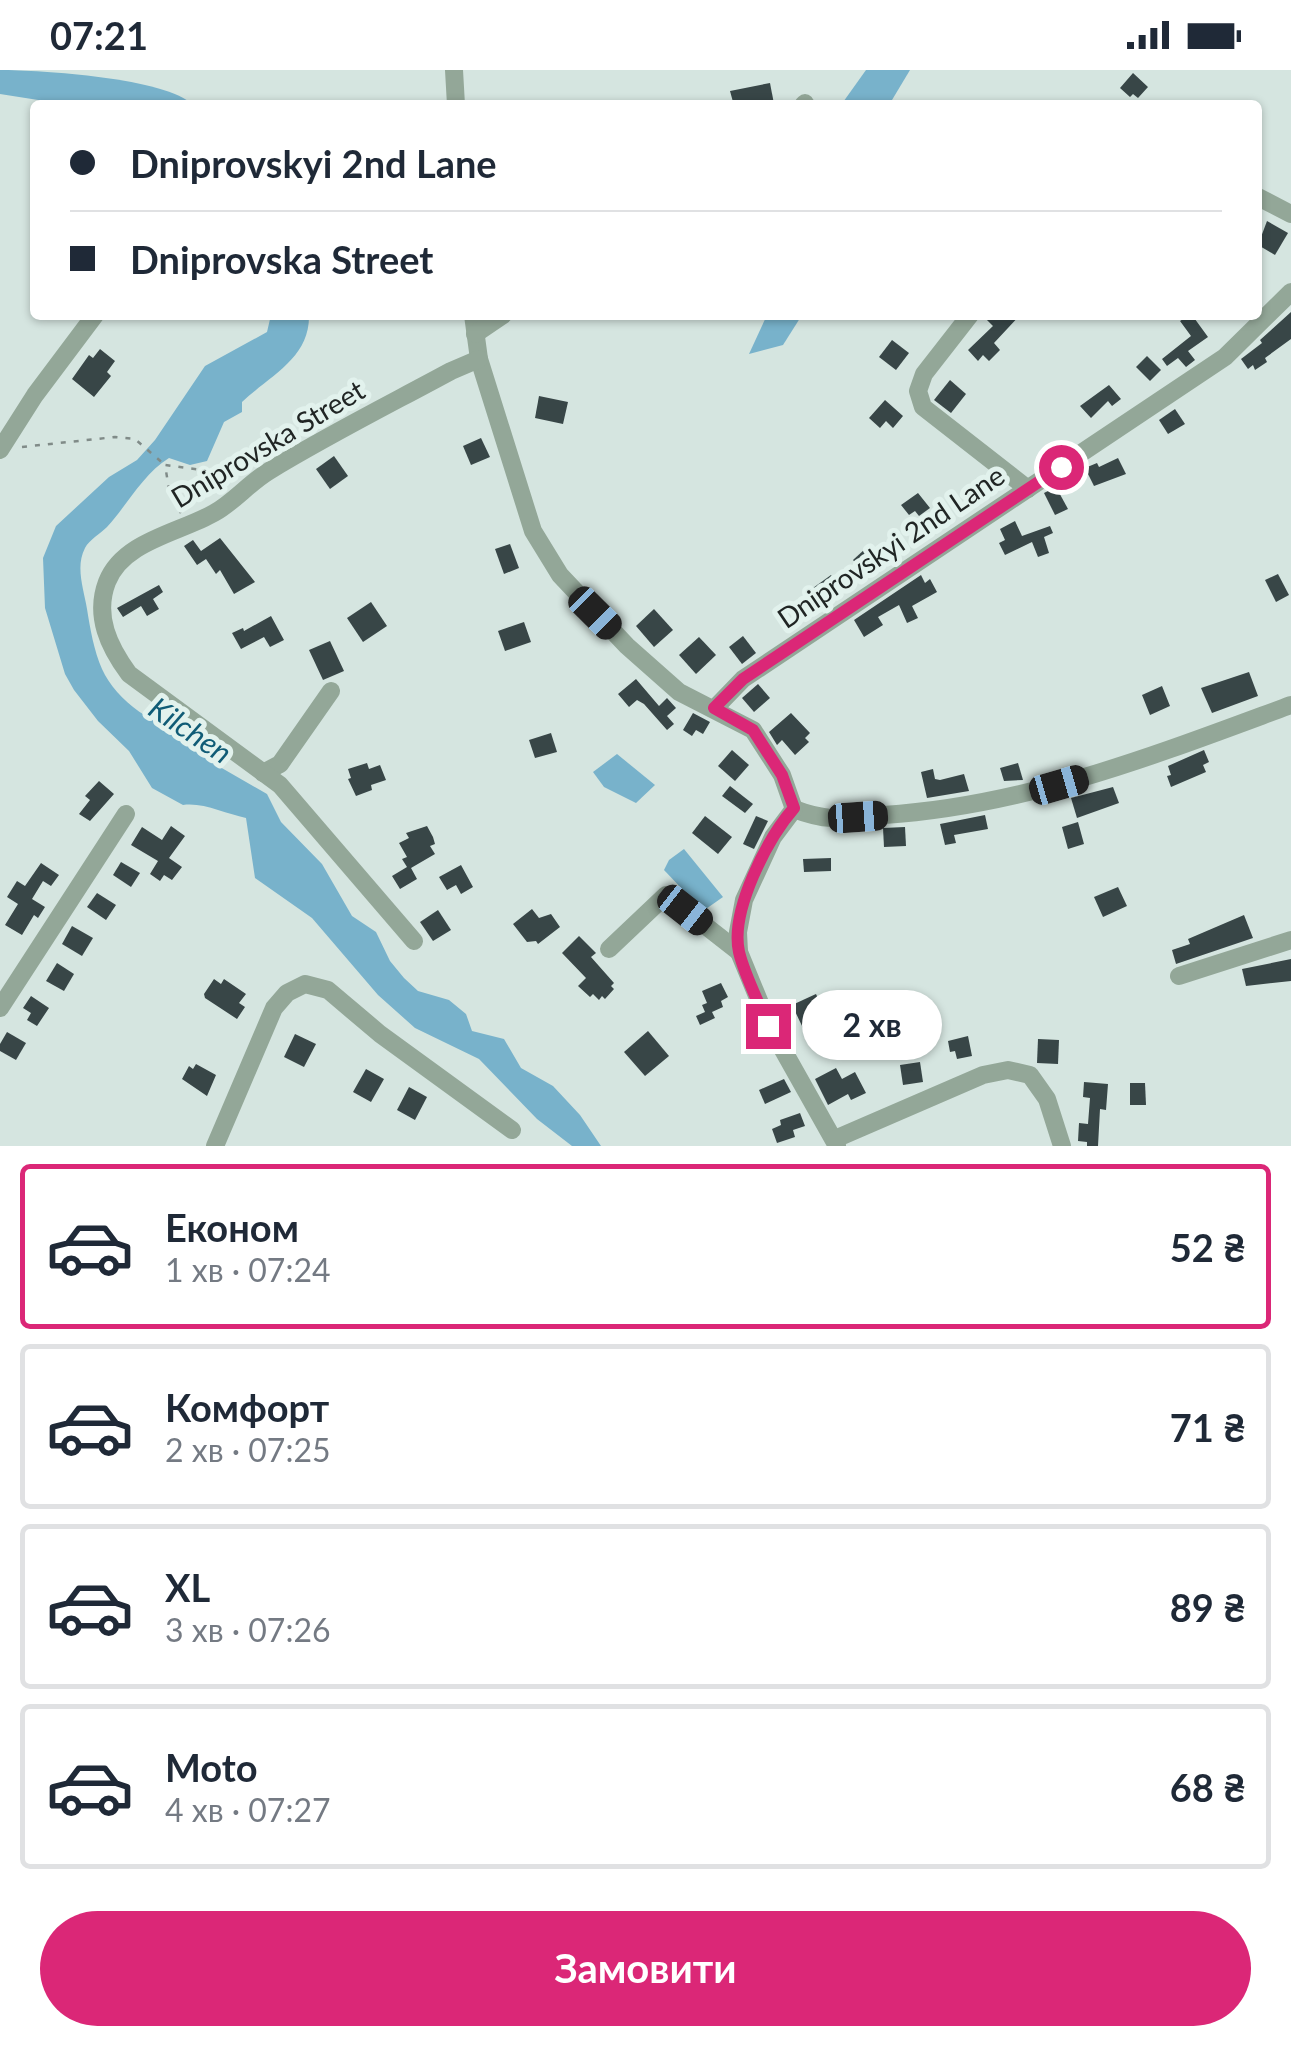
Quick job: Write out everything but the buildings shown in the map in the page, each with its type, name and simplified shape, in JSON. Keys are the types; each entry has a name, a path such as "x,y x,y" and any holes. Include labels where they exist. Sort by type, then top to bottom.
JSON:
{"street":[{"path":"454,70 456,100"},
{"path":"1262,198 1291,214"},
{"name":"Dniprovskyi 2nd Lane","path":"714,708 743,679 1225,357 1291,292"},
{"path":"0,449 91,320"},
{"path":"966,320 924,374 918,391 923,407 1028,489"},
{"path":"474,324 479,359 533,531 560,576 627,646 679,692 753,730 782,775 794,808 821,820 930,812 1023,795 1131,764 1291,705"},
{"name":"Dniprovska Street","path":"414,942 280,785 129,674 112,651 102,620 106,584 117,564 142,545 217,512 266,473 479,359"},
{"path":"263,773 280,764 330,691"},
{"path":"794,808 773,837 744,900 739,952 768,1026 836,1143 982,1075 1008,1070 1030,1075 1046,1099 1062,1146"},
{"path":"0,1008 126,814"},
{"path":"609,948 666,895 739,952"},
{"path":"1179,976 1291,940"},
{"path":"215,1146 274,1008 287,993 305,984 328,990 380,1034 512,1130"}],"path":[{"path":"0,449 115,437 135,439 165,465 240,475"},
{"path":"165,465 170,494 190,525"}],"water":[{"path":"0,70 131,82 185,100 38,100 0,94"},
{"path":"866,70 910,70 892,100 845,100"},
{"name":"Kilchen","path":"270,320 309,320 296,354 242,402 242,412 224,422 207,461 190,465 169,458 151,472 85,548 81,578 99,662 118,693 141,713 167,726 195,730 215,754 220,767 267,794 281,822 322,864 352,916 376,932 390,961 404,978 418,991 449,1000 466,1014 472,1031 504,1039 521,1068 553,1086 601,1146 572,1146 537,1119 479,1059 415,1028 378,995 312,918 255,878 246,818 183,805 152,788 129,751 98,721 65,674 45,608 43,558 56,526 109,477 137,460 205,366 267,332"},
{"path":"765,320 799,320 783,345 749,354"},
{"path":"617,754 655,785 636,803 604,787 593,772"},
{"path":"684,849 723,897 703,911 664,870 669,860"}],"route":[{"path":"768,1026 739,952 738,932 744,900 773,837 794,808 782,775 753,730 714,708 743,679 1061,467"}]}
